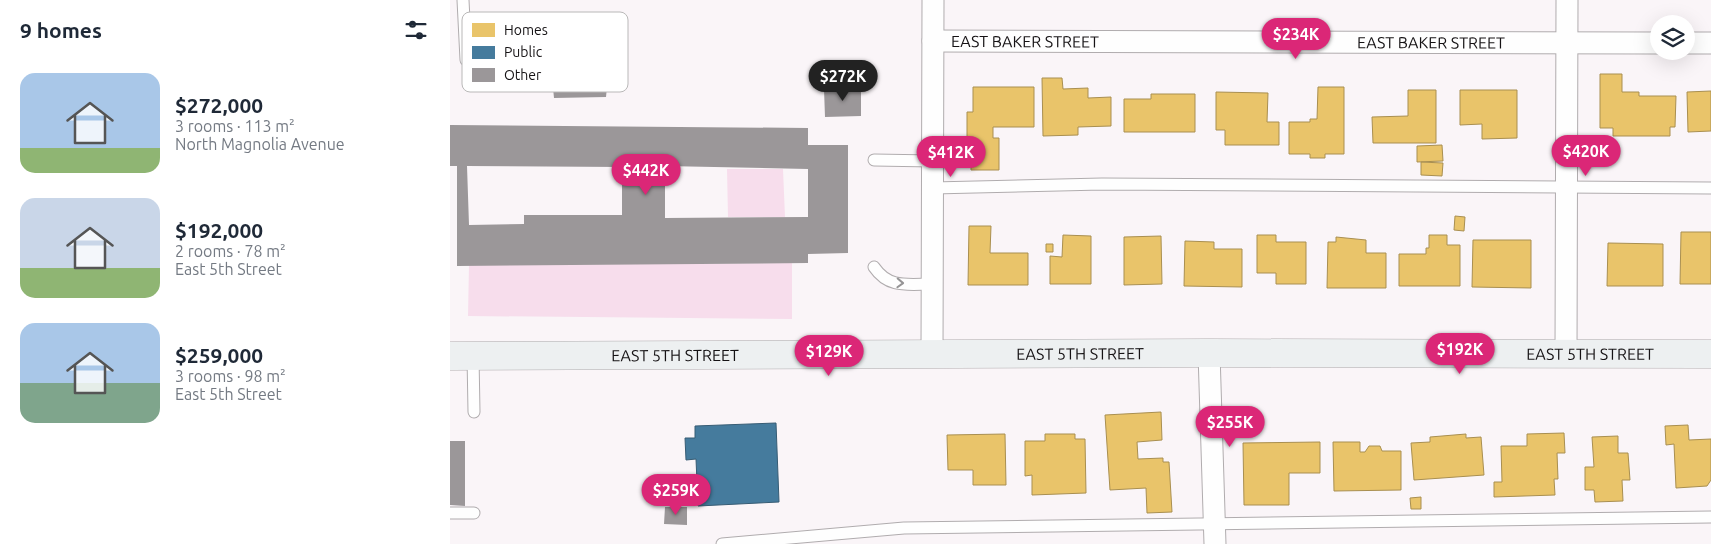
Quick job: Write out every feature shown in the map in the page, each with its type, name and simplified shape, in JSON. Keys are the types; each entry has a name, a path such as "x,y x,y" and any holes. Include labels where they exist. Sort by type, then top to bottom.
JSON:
{"street":[{"path":"932,0 932,356"},
{"path":"1566,354 1568,188 1567,0"},
{"name":"EAST BAKER STREET","path":"933,41 1650,43"},
{"path":"1695,43 1711,44"},
{"path":"1209,353 1215,544"},
{"name":"EAST 5TH STREET","path":"461,356 932,356 1209,353 1711,354"}],"lane":[{"path":"874,160 933,161"},
{"path":"933,188 1102,184 1711,188"},
{"path":"874,267 881,277 891,283 933,284"},
{"path":"461,356 474,412"},
{"path":"450,512 474,513"},
{"path":"722,544 904,528 1711,517"}],"shaded area":[{"path":"727,169 783,169 785,217 728,217"},
{"path":"792,263 792,319 468,316 469,265"}],"building: Homes":[{"path":"1600,74 1622,74 1622,92 1639,92 1639,96 1676,96 1675,127 1670,127 1670,136 1613,136 1613,128 1600,128"},
{"path":"1042,78 1062,78 1063,89 1088,88 1088,98 1111,97 1111,126 1078,127 1078,135 1043,136"},
{"path":"973,87 1034,87 1034,127 993,127 993,138 999,138 999,170 971,170 971,141 967,141 967,112 973,112"},
{"path":"1318,87 1344,87 1344,154 1325,154 1325,158 1310,158 1310,154 1289,154 1289,122 1310,122 1310,119 1317,119"},
{"path":"1408,90 1436,90 1436,143 1373,143 1372,117 1408,116"},
{"path":"1460,90 1517,90 1517,138 1482,139 1482,124 1460,125"},
{"path":"1711,91 1711,131 1688,132 1687,92"},
{"path":"1216,92 1268,93 1267,122 1279,122 1279,145 1225,145 1225,130 1216,130"},
{"path":"1151,94 1195,94 1195,132 1124,132 1124,99 1151,99"},
{"path":"1442,145 1443,161 1417,162 1417,146"},
{"path":"1421,162 1443,163 1442,176 1421,175"},
{"path":"1455,216 1465,217 1464,231 1454,230"},
{"path":"969,226 991,226 990,253 1028,253 1028,285 968,285"},
{"path":"1681,232 1711,232 1711,284 1680,284"},
{"path":"1063,235 1091,236 1091,284 1050,284 1050,256 1062,257"},
{"path":"1257,235 1276,235 1276,242 1306,242 1306,284 1276,284 1276,273 1257,273"},
{"path":"1429,235 1447,235 1447,245 1460,245 1460,286 1399,286 1399,254 1426,254 1426,248 1429,248"},
{"path":"1161,236 1162,284 1124,285 1124,237"},
{"path":"1336,237 1366,240 1366,253 1386,253 1386,288 1327,288 1328,242 1336,242"},
{"path":"1473,240 1531,240 1531,288 1472,287"},
{"path":"1185,241 1214,242 1214,249 1242,249 1242,287 1184,286"},
{"path":"1608,243 1663,244 1663,286 1607,286"},
{"path":"1046,244 1053,244 1053,252 1046,252"},
{"path":"1161,412 1162,440 1137,442 1138,459 1163,458 1163,462 1169,462 1172,512 1147,513 1146,488 1110,490 1105,415"},
{"path":"1688,425 1689,440 1711,439 1711,480 1707,486 1676,488 1674,444 1666,445 1665,426"},
{"path":"1564,433 1565,453 1557,453 1558,479 1554,479 1555,495 1494,497 1494,482 1502,482 1501,446 1527,446 1527,434"},
{"path":"1005,434 1006,485 973,485 973,470 948,470 947,435"},
{"path":"1045,434 1075,434 1075,439 1085,439 1086,493 1032,495 1032,475 1025,476 1025,441 1045,441"},
{"path":"1466,434 1466,438 1481,437 1484,475 1414,480 1411,443 1430,442 1430,437"},
{"path":"1618,436 1618,453 1628,453 1630,480 1622,480 1623,501 1595,502 1594,490 1585,490 1585,467 1594,467 1592,437"},
{"path":"1320,442 1320,473 1289,473 1289,505 1244,505 1243,443"},
{"path":"1333,442 1360,442 1360,452 1365,452 1369,446 1380,446 1382,451 1401,451 1401,490 1334,491"},
{"path":"1421,497 1421,509 1411,509 1410,498"}],"building: Public":[{"path":"776,423 779,502 698,506 696,459 686,460 685,438 695,438 695,426"}],"building: Other":[{"path":"861,88 861,116 825,117 824,89"},
{"path":"553,92 606,92 606,97 554,98"},
{"path":"450,125 808,128 808,145 848,145 848,253 808,254 808,263 457,266 457,166 450,166","holes":["467,166 622,167 622,215 524,215 524,224 469,225","665,166 808,169 808,217 665,218"]},
{"path":"450,441 465,441 465,506 450,505"},
{"path":"665,507 687,507 687,525 664,524"}]}
